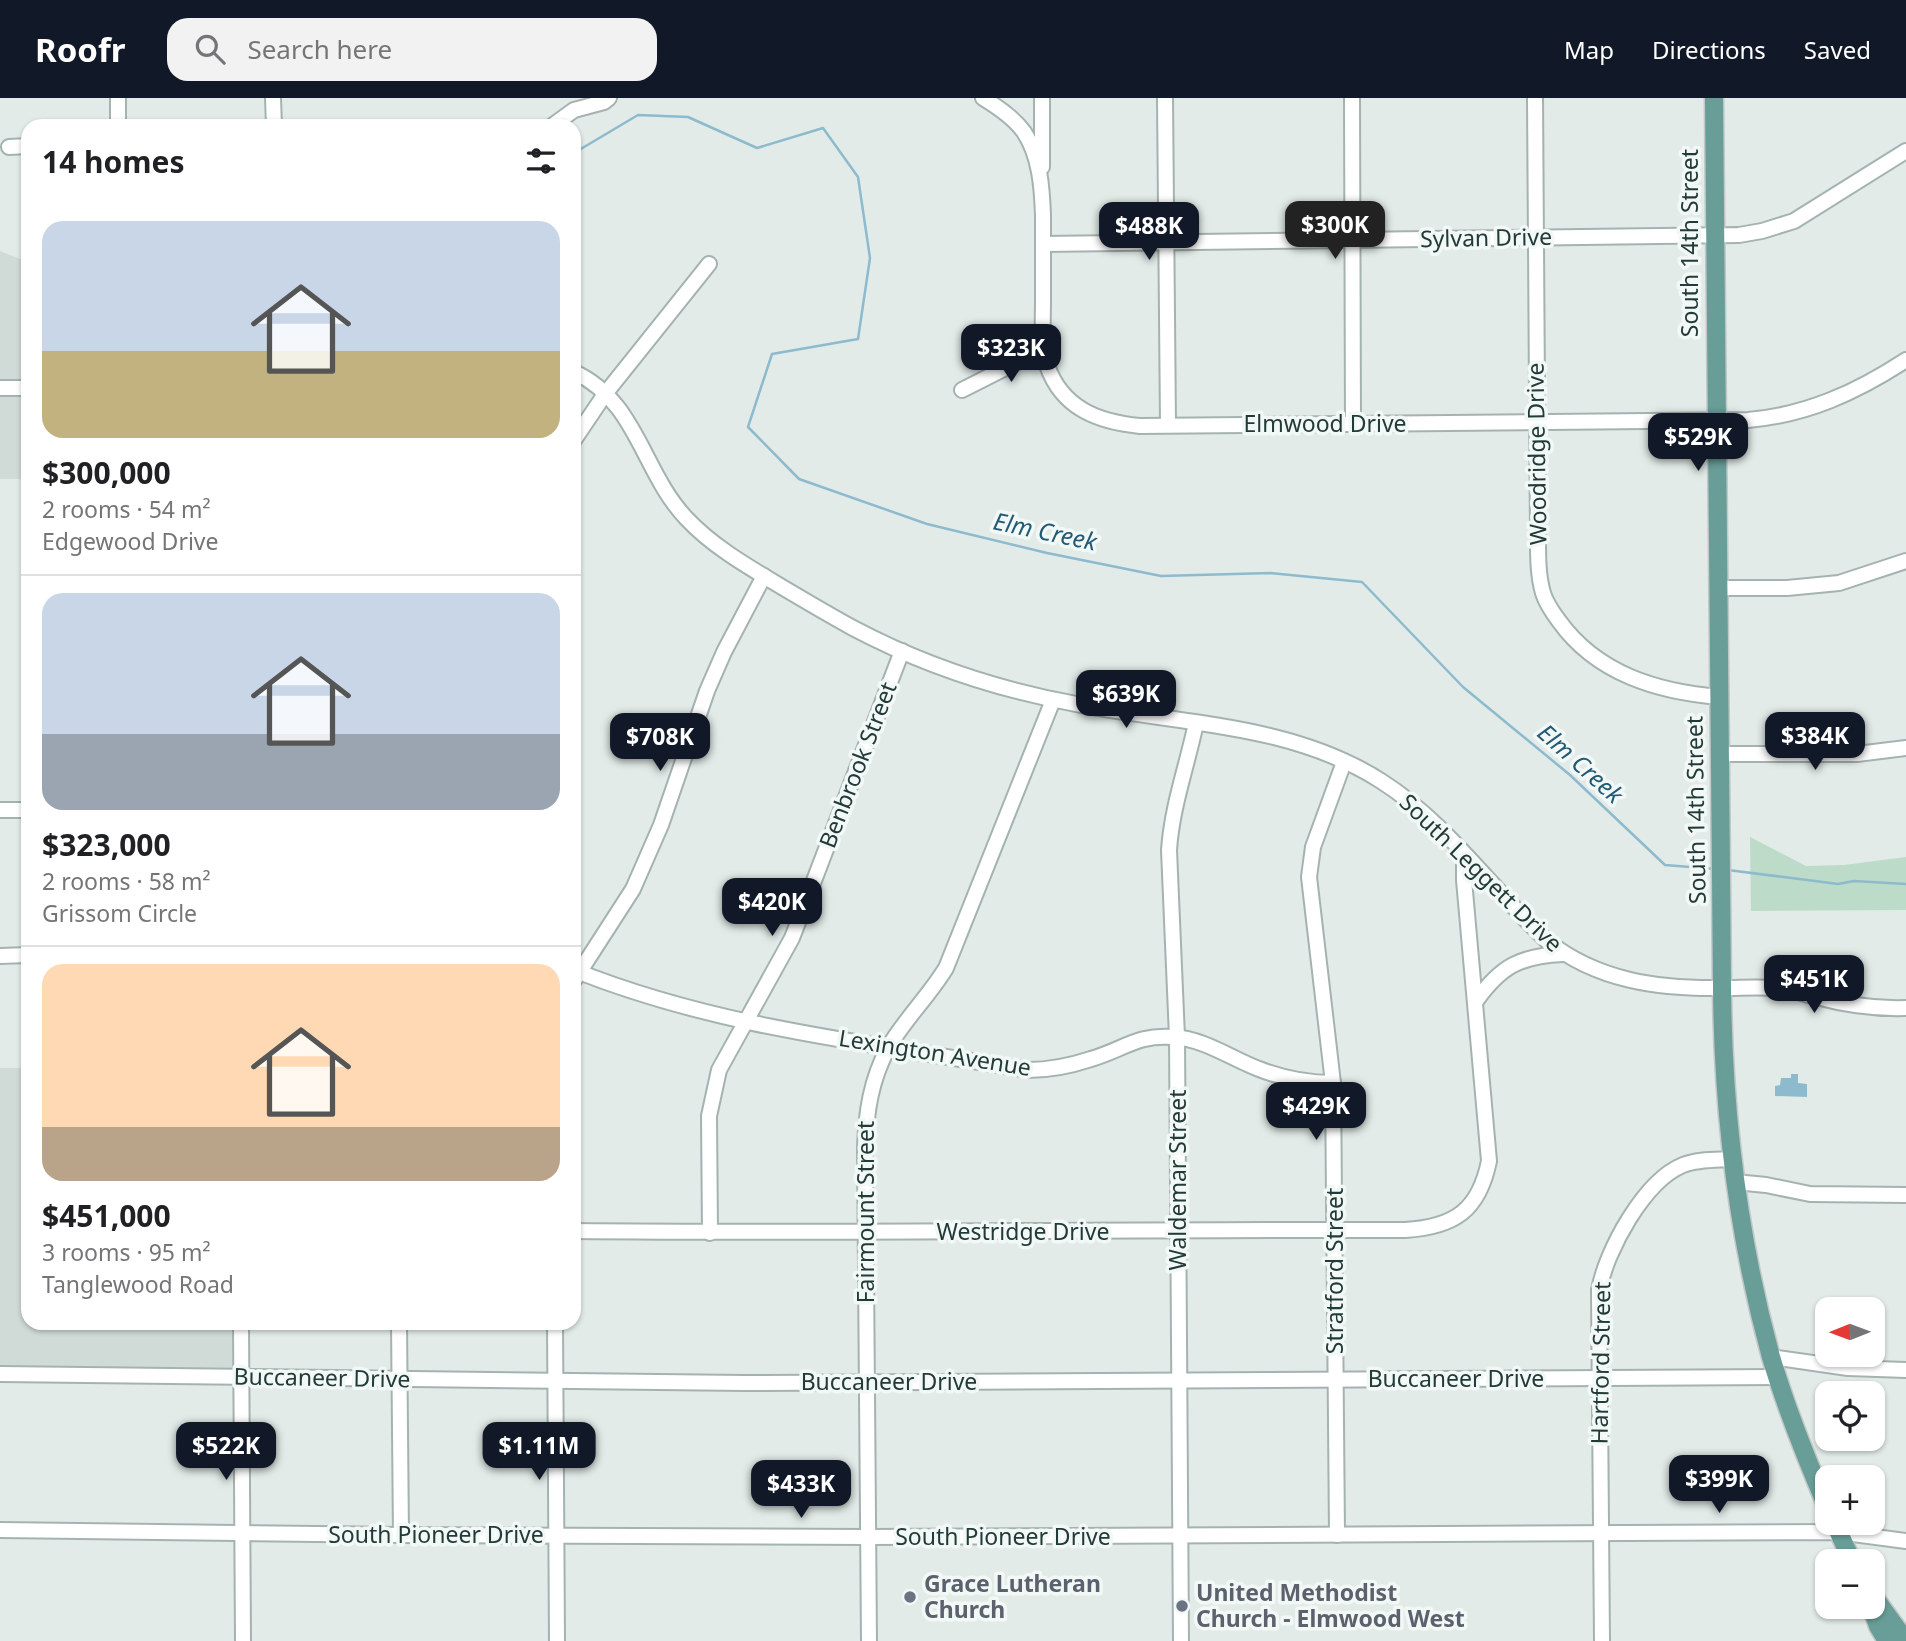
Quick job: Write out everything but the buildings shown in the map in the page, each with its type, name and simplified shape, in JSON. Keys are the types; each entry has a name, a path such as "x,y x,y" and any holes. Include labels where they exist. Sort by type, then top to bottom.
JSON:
{"main road":[{"name":"South 14th Street","path":"1714,98 1725,1083 1735,1182 1750,1273 1778,1377 1815,1478"},
{"path":"1881,1619 1892,1633"}],"street":[{"path":"118,98 118,119"},
{"path":"274,98 274,119"},
{"path":"562,119 574,110 604,102 609,98"},
{"name":"Elmwood Drive","path":"983,98 1012,119 1024,133 1034,155 1042,187 1045,348 1048,365 1059,388 1078,408 1104,421 1140,426 1717,421 1782,416 1820,405 1878,379 1906,360"},
{"path":"1042,98 1042,187"},
{"path":"1165,98 1168,425"},
{"path":"1352,98 1353,423"},
{"name":"Woodridge Drive","path":"1535,98 1539,570 1543,594 1554,614 1577,644 1615,671 1661,689 1720,697"},
{"path":"9,147 21,146"},
{"name":"Sylvan Drive","path":"1043,244 1715,235 1762,231 1794,221 1906,151"},
{"path":"581,430 605,394 709,264"},
{"path":"962,390 1045,348"},
{"name":"South Leggett Drive","path":"581,375 617,404 632,426 651,468 684,515 706,538 854,629 902,651 992,684 1053,700 1243,729 1311,747 1380,780 1410,801 1503,892 1531,926 1563,954 1598,972 1682,988 1787,989 1852,1006 1906,1008"},
{"path":"0,388 21,388"},
{"path":"1719,588 1787,588 1839,583 1906,561"},
{"path":"581,967 633,889 661,825 707,691 764,576"},
{"name":"Benbrook Street","path":"710,1233 709,1116 719,1070 792,938 902,651"},
{"name":"Fairmount Street","path":"869,1641 867,1106 876,1074 889,1047 933,990 946,968 1053,700"},
{"name":"Waldemar Street","path":"1181,1641 1177,1037 1169,850 1171,828 1196,723"},
{"path":"1721,754 1857,754 1906,748"},
{"name":"Stratford Street","path":"1337,1535 1333,1083 1309,877 1312,847 1343,762"},
{"path":"0,810 21,810"},
{"path":"1464,854 1464,880 1476,1001"},
{"path":"1476,1001 1496,975 1506,968 1534,957 1563,954"},
{"path":"0,956 21,955"},
{"name":"Lexington Avenue","path":"581,976 645,995 746,1020 1028,1070 1060,1068 1094,1059 1125,1044 1160,1036 1177,1037 1209,1046 1259,1069 1315,1083 1333,1083"},
{"name":"Westridge Drive","path":"581,1231 866,1234 1424,1229 1440,1225 1468,1208 1484,1184 1489,1161 1476,1001"},
{"name":"Hartford Street","path":"1602,1641 1599,1378 1601,1274 1614,1243 1647,1195 1668,1174 1683,1165 1704,1160 1732,1159"},
{"path":"1735,1182 1810,1194 1906,1195"},
{"path":"241,1330 243,1641"},
{"path":"399,1330 401,1535"},
{"path":"555,1330 557,1641"},
{"path":"1772,1357 1848,1368 1906,1370"},
{"name":"Buccaneer Drive","path":"0,1374 399,1380 867,1382 1778,1377"},
{"name":"South Pioneer Drive","path":"0,1530 868,1537 1601,1534 1815,1528"},
{"name":"South Pioneer Drive","path":"1876,1535 1906,1541"}],"shaded area":[{"path":"0,251 21,259 21,479 0,479"},
{"path":"0,1068 21,1068 21,1330 233,1330 233,1370 0,1366"}],"green space":[{"path":"1750,837 1806,866 1844,865 1906,857 1906,910 1751,911"}],"water":[{"path":"1791,1074 1798,1074 1798,1083 1807,1084 1807,1097 1775,1096 1775,1086 1780,1085 1781,1078 1791,1078"}],"waterway":[{"name":"Elm Creek","path":"581,149 638,115 688,117 757,148 823,128 858,177 870,258 858,339 772,354 748,427 799,479 927,524 1047,553 1161,576 1270,573 1362,582 1463,687 1570,775 1665,865 1715,869"},
{"name":"Elm Creek","path":"1728,870 1838,884 1854,881 1906,884"}],"place":[{"name":"Grace Lutheran Church","path":"910,1597"},
{"name":"United Methodist Church - Elmwood West","path":"1182,1606"}]}
